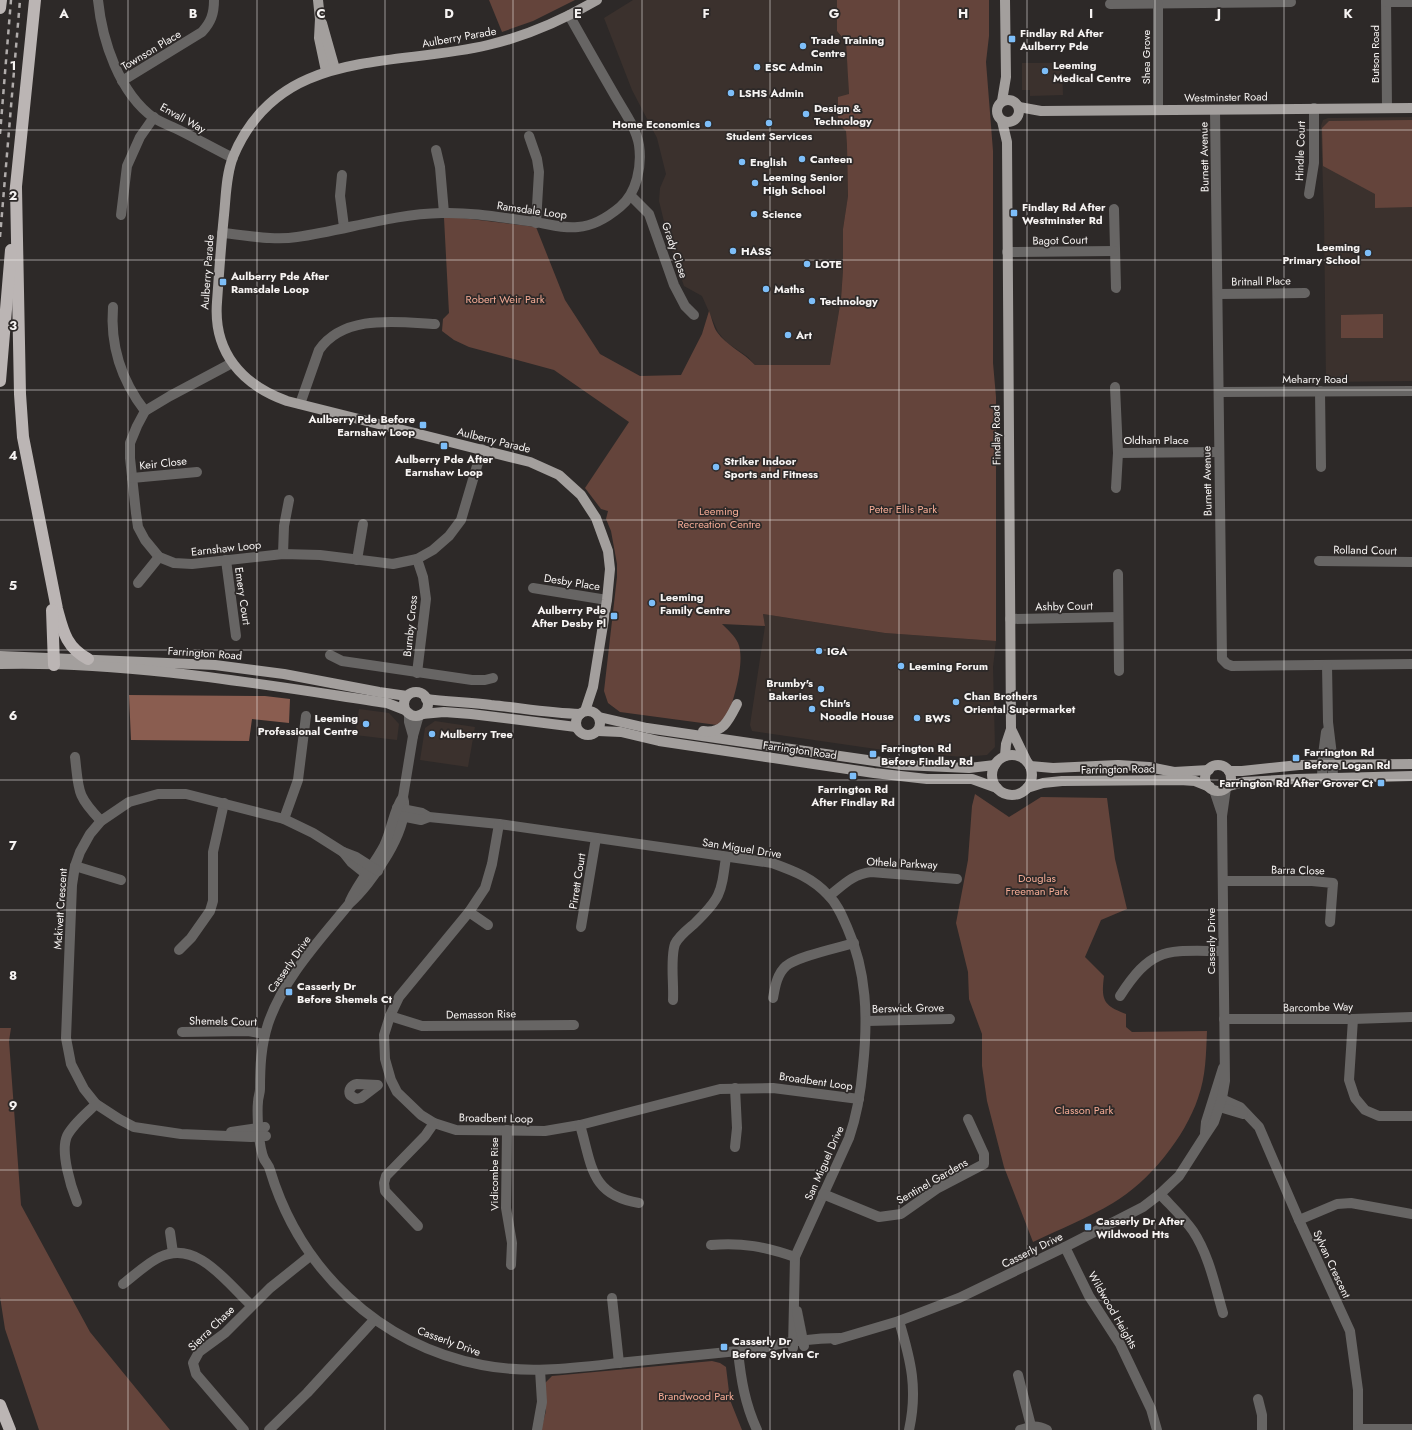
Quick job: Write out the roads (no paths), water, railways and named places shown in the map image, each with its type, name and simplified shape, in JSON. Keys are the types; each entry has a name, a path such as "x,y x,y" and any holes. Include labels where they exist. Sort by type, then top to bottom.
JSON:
{"highway":[{"path":"0,8 1,0"},
{"path":"0,381 16,188 35,0"},
{"path":"16,188 20,394 23,437 57,609 63,629 75,652 88,659"},
{"path":"50,570 54,661"},
{"path":"0,1405 10,1430"}],"main road":[{"path":"318,0 320,19 319,38 331,70"},
{"name":"Aulberry Parade","path":"582,713 593,687 607,600 610,569 608,551 596,518 584,499 566,481 541,466 482,449 277,398 257,387 232,363 220,336 216,318 226,190 233,158 249,129 266,107 287,90 300,82 331,70 488,45 520,37 569,15 597,0"},
{"path":"1005,0 1006,77 1002,101 997,111 1002,121 1008,123 1017,112"},
{"path":"1006,77 1017,112"},
{"path":"1002,101 1009,100 1017,112"},
{"name":"Westminster Road","path":"1017,112 1412,108"},
{"name":"Findlay Road","path":"1007,142 1017,112"},
{"name":"Findlay Road","path":"1002,121 1007,142 1011,728 1006,744 1005,756"},
{"name":"Farrington Road","path":"3,660 54,661 88,659 215,665 250,669 407,696"},
{"name":"Farrington Road","path":"54,661 213,678 387,702 407,712"},
{"name":"Aulberry Parade","path":"593,687 598,715"},
{"path":"576,727 470,714 444,712 421,714 407,712 404,702 407,696 418,692 426,699 444,702 490,705 547,713 582,713 591,711 598,715 601,724 598,731 588,736 581,733 576,727 576,720 582,713"},
{"path":"421,714 427,706 426,699"},
{"path":"648,728 660,725 708,732 717,731 729,721 736,704"},
{"name":"Farrington Road","path":"598,715 648,728 902,765 969,768 994,765"},
{"name":"Findlay Road","path":"1011,728 1028,763"},
{"name":"Farrington Road","path":"598,731 621,732 659,741 887,775 927,779 980,780 997,788"},
{"path":"1016,755 1028,763 1032,778 1027,788 1022,792 1009,795 997,788 992,777 994,765 1005,756 1016,755"},
{"name":"Farrington Road","path":"1028,763 1053,768 1118,765 1174,772 1209,770"},
{"path":"1412,764 1277,766 1242,771 1229,770 1219,766 1209,770 1206,780 1212,788 1221,790 1244,782 1327,777 1412,776"},
{"path":"1227,787 1231,778 1229,770"},
{"name":"Farrington Road","path":"1027,788 1043,783 1062,781 1180,780 1195,781 1212,788"}],"street":[{"name":"Envall Way","path":"98,0 100,24 110,57 122,81 137,100 154,117 233,158"},
{"name":"Townson Place","path":"122,81 202,32 210,23 213,16 214,0"},
{"path":"1386,1 1412,2"},
{"name":"Butson Road","path":"1386,1 1387,108"},
{"path":"1110,4 1291,2"},
{"name":"Shea Grove","path":"1158,4 1158,110"},
{"name":"Ramsdale Loop","path":"222,233 296,238 403,216 444,213 464,213 569,227 589,225 614,212 631,196 637,180 640,156 636,133 569,15"},
{"name":"Hindle Court","path":"1309,194 1314,163 1314,108"},
{"name":"Burnett Avenue","path":"1215,110 1219,392 1218,452 1222,659 1227,664 1232,666 1412,664"},
{"path":"121,215 127,166 140,138 154,117"},
{"path":"529,136 537,159 539,172 536,223"},
{"path":"436,150 440,167 444,213"},
{"path":"342,175 340,196 344,227"},
{"name":"Grady Close","path":"631,196 649,214 681,300 694,315"},
{"path":"1114,209 1116,288"},
{"name":"Bagot Court","path":"1007,252 1114,251"},
{"name":"Britnall Place","path":"1218,294 1305,292"},
{"path":"113,307 112,323 117,359 127,384 144,411"},
{"path":"300,404 318,350 324,343 343,329 352,326 404,322 435,324"},
{"path":"138,583 159,557 145,540 138,527 132,478 130,443 144,411 232,363"},
{"name":"Oldham Place","path":"1115,387 1118,453 1116,488"},
{"path":"1320,391 1321,468"},
{"name":"Meharry Road","path":"1219,392 1412,391"},
{"name":"Earnshaw Loop","path":"159,557 174,563 192,564 283,554 320,555 393,564 417,559 442,543 456,529 461,520 482,449"},
{"name":"Oldham Place","path":"1118,453 1218,452"},
{"name":"Keir Close","path":"132,478 197,472"},
{"path":"283,554 284,526 288,500"},
{"path":"357,560 363,524"},
{"name":"Burnby Cross","path":"417,559 423,577 426,599 417,673"},
{"name":"Emery Court","path":"226,560 236,636"},
{"name":"Rolland Court","path":"1318,561 1412,562"},
{"path":"1118,574 1119,671"},
{"name":"Desby Place","path":"533,588 607,600"},
{"name":"Ashby Court","path":"1010,619 1118,617"},
{"name":"Burnby Cross","path":"330,656 342,661 417,673 472,680 485,680 493,678"},
{"path":"1327,777 1328,665"},
{"name":"Casserly Drive","path":"407,712 408,722 413,736"},
{"name":"Casserly Drive","path":"421,714 413,736 400,812 390,849 372,873 361,894 348,904 285,987 272,1014 265,1034 260,1064 260,1092 258,1100 262,1131 269,1156 268,1164 284,1210 310,1256 322,1271 345,1295 374,1320 416,1343 463,1361 498,1368 540,1370 758,1349 840,1338 899,1321 959,1298 1129,1216 1160,1194 1179,1176 1204,1137 1206,1122 1217,1101 1218,1080 1224,1065 1222,816 1227,787"},
{"path":"284,819 298,780 306,716"},
{"path":"75,757 81,797 84,803 101,820"},
{"name":"Casserly Drive","path":"1212,788 1222,816"},
{"name":"Mckivett Crescent","path":"262,1131 220,1134 181,1134 134,1127 119,1120 96,1104 84,1089 75,1074 68,1053 66,1038 72,885 75,866 80,852 90,834 101,820 129,802 158,794 186,794 284,819 313,833 343,852 356,857 372,873"},
{"path":"179,950 191,938 214,901 214,852 224,803"},
{"name":"San Miguel Drive","path":"400,812 421,820 429,817 499,824 726,858 772,863 793,870 811,879 829,896 839,909 854,943 865,989 867,1022 858,1099 850,1138 795,1257 793,1345"},
{"name":"Broadbent Loop","path":"499,824 489,876 477,901 399,997 390,1016 384,1035 383,1047 391,1080 397,1092 410,1106 434,1123 456,1130 545,1131 580,1125 720,1089 774,1088 858,1099"},
{"name":"Pirrett Court","path":"581,927 596,838"},
{"path":"673,1000 673,955 675,945 679,938 713,906 722,889 726,858"},
{"path":"75,866 121,880"},
{"name":"Othela Parkway","path":"829,896 853,876 862,873 870,872 957,879"},
{"name":"Barra Close","path":"1223,881 1312,881 1333,883 1330,922"},
{"path":"469,912 488,925"},
{"path":"773,998 777,979 786,966 797,961 854,943"},
{"path":"1120,996 1139,970 1154,957 1175,951 1223,951"},
{"name":"Demasson Rise","path":"390,1016 422,1026 574,1025"},
{"name":"Barcombe Way","path":"1224,1019 1352,1019 1412,1017"},
{"name":"Berswick Grove","path":"867,1022 950,1019"},
{"path":"1352,1019 1349,1080 1355,1098 1365,1110 1379,1116 1412,1116"},
{"name":"Shemels Court","path":"182,1032 248,1031 265,1034"},
{"path":"378,1085 391,1080"},
{"path":"735,1088 737,1128 735,1147"},
{"name":"Sylvan Crescent","path":"1217,1101 1251,1117 1259,1127 1299,1220 1350,1331 1358,1390 1359,1430"},
{"path":"77,1202 70,1184 65,1150 67,1137 72,1129 96,1104"},
{"name":"Sentinel Gardens","path":"823,1194 879,1217 900,1214 938,1188 984,1164 984,1154 968,1119"},
{"path":"418,1226 385,1191 384,1183 386,1176 425,1136 434,1123"},
{"path":"580,1125 594,1172 600,1184 607,1192 615,1197 623,1200 639,1202"},
{"name":"Vidicombe Rise","path":"507,1130 506,1208 512,1243 511,1265"},
{"path":"1160,1194 1185,1220 1198,1238 1207,1260 1223,1313"},
{"path":"1299,1220 1337,1204 1351,1203 1412,1214"},
{"path":"170,1232 173,1253"},
{"path":"711,1245 733,1243 779,1252 795,1257"},
{"name":"Wildwood Heights","path":"1065,1248 1089,1296 1120,1344 1151,1409 1157,1430"},
{"path":"123,1284 160,1257 173,1253 184,1253 204,1260 251,1305"},
{"name":"Sierra Chase","path":"244,1430 196,1374 193,1362 200,1352 224,1333 251,1305 290,1270 310,1256"},
{"path":"612,1298 619,1363"},
{"name":"San Miguel Drive","path":"795,1305 804,1344"},
{"path":"269,1430 302,1398 374,1320"},
{"path":"899,1321 910,1358 913,1376 914,1406 909,1430"},
{"path":"738,1351 746,1405 757,1430"},
{"path":"537,1430 542,1402 540,1370"},
{"path":"1018,1375 1031,1426"},
{"path":"1258,1399 1262,1415 1262,1430"},
{"path":"1020,1430 1031,1426 1041,1427 1047,1430"},
{"path":"1359,1430 1412,1429"}],"railway":[{"path":"0,134 11,0"},
{"path":"0,237 20,0"}],"place":[{"name":"Findlay Rd After Aulberry Pde","path":"1012,39"},
{"name":"Trade Training Centre","path":"803,46"},
{"name":"ESC Admin","path":"757,67"},
{"name":"Leeming Medical Centre","path":"1045,71"},
{"name":"LSHS Admin","path":"731,93"},
{"name":"Design & Technology","path":"806,114"},
{"name":"Student Services","path":"769,123"},
{"name":"Home Economics","path":"708,124"},
{"name":"Canteen","path":"802,159"},
{"name":"English","path":"742,162"},
{"name":"Leeming Senior High School","path":"755,183"},
{"name":"Findlay Rd After Westminster Rd","path":"1014,213"},
{"name":"Science","path":"754,214"},
{"name":"HASS","path":"733,251"},
{"name":"Leeming Primary School","path":"1368,253"},
{"name":"LOTE","path":"807,264"},
{"name":"Aulberry Pde After Ramsdale Loop","path":"223,282"},
{"name":"Maths","path":"766,289"},
{"name":"Technology","path":"812,301"},
{"name":"Art","path":"788,335"},
{"name":"Aulberry Pde Before Earnshaw Loop","path":"423,425"},
{"name":"Aulberry Pde After Earnshaw Loop","path":"444,446"},
{"name":"Striker Indoor Sports and Fitness","path":"716,467"},
{"name":"Leeming Family Centre","path":"652,603"},
{"name":"Aulberry Pde After Desby Pl","path":"614,616"},
{"name":"IGA","path":"819,651"},
{"name":"Leeming Forum","path":"901,666"},
{"name":"Brumby's Bakeries","path":"821,689"},
{"name":"Chan Brothers Oriental Supermarket","path":"956,702"},
{"name":"Chin's Noodle House","path":"812,709"},
{"name":"BWS","path":"917,718"},
{"name":"Leeming Professional Centre","path":"366,724"},
{"name":"Mulberry Tree","path":"432,734"},
{"name":"Farrington Rd Before Findlay Rd","path":"873,754"},
{"name":"Farrington Rd Before Logan Rd","path":"1296,758"},
{"name":"Farrington Rd After Findlay Rd","path":"853,776"},
{"name":"Farrington Rd After Grover Ct","path":"1381,783"},
{"name":"Casserly Dr Before Shemels Ct","path":"289,992"},
{"name":"Casserly Dr After Wildwood Hts","path":"1088,1227"},
{"name":"Casserly Dr Before Sylvan Cr","path":"724,1347"}],"park label":[{"name":"Robert Weir Park","path":"505,299"},
{"name":"Peter Ellis Park","path":"903,509"},
{"name":"Leeming Recreation Centre","path":"719,517"},
{"name":"Douglas Freeman Park","path":"1037,884"},
{"name":"Classon Park","path":"1084,1110"},
{"name":"Brandwood Park","path":"696,1396"}]}
